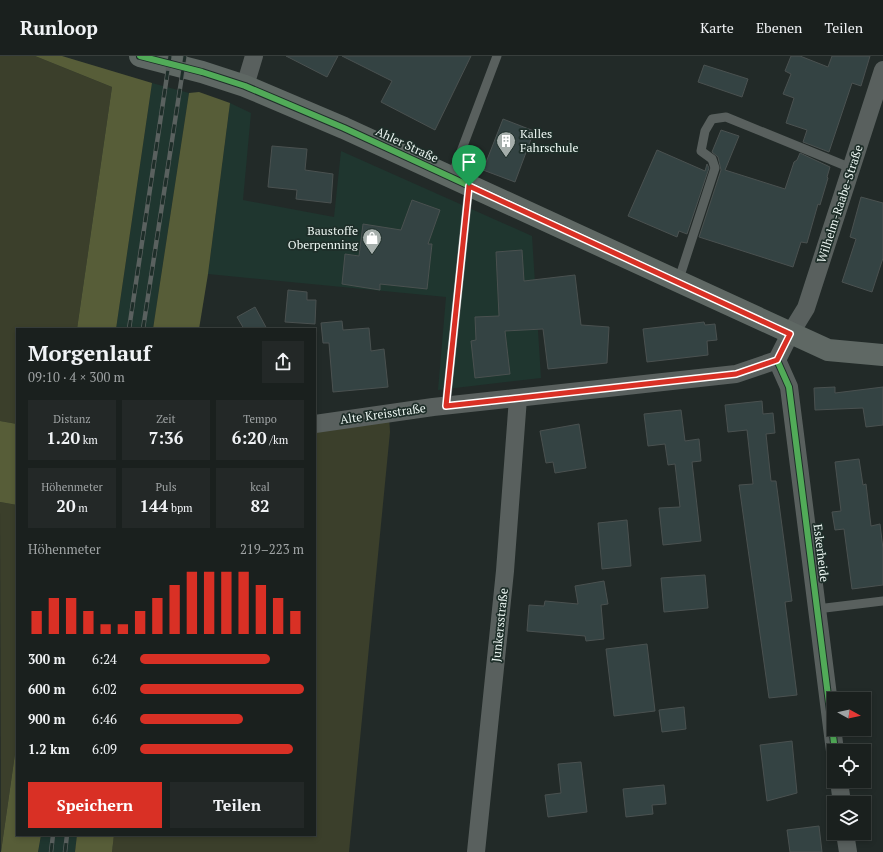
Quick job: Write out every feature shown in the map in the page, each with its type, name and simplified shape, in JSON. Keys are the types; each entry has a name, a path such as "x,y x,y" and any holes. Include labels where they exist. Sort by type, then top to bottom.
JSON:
{"main road":[{"name":"Ahler Straße","path":"140,56 202,72 245,86 344,128 790,334 828,350 883,354"}],"street":[{"path":"245,86 254,56"},
{"name":"Wilhelm-Raabe-Straße","path":"790,334 806,308 883,70"},
{"path":"777,360 790,334"},
{"name":"Alte Kreisstraße","path":"316,424 446,406 736,374 777,360"},
{"name":"Eskerheide","path":"777,360 789,387 834,744"},
{"name":"Junkersstraße","path":"476,852 505,571 518,398"},
{"path":"846,840 848,852"}],"lane":[{"path":"446,406 460,182 497,56"},
{"path":"678,282 715,168 712,159 701,151 705,131 712,118 726,117 851,168"},
{"path":"817,609 883,601"}],"shaded area":[{"path":"0,56 35,56 112,87 77,328 16,328 16,424 0,421"},
{"path":"152,83 189,93 153,328 116,328"},
{"name":"Baustoffe Oberpenning","path":"230,103 251,113 243,200 334,217 341,151 532,236 541,378 438,390 446,297 208,274"},
{"path":"389,416 390,432 349,852 112,852 114,836 316,836 316,427"},
{"path":"0,502 16,505 16,747 1,852"},
{"path":"41,836 77,836 75,852 38,852"}],"green space":[{"path":"35,56 62,56 152,83 116,328 77,328 112,87"},
{"path":"199,92 230,103 208,274 199,328 153,328 189,93"},
{"path":"0,421 16,424 16,505 0,502"},
{"path":"16,747 16,836 41,836 38,852 1,852"},
{"path":"77,836 114,836 112,852 75,852"}],"building":[{"path":"286,56 338,56 327,77"},
{"path":"342,56 471,56 435,130 381,102 392,81"},
{"path":"791,56 800,56 828,67 832,56 870,56 861,86 852,83 829,152 803,142 807,130 786,123 794,98 783,94 791,74 785,71"},
{"path":"704,65 748,79 742,97 698,82"},
{"name":"Kalles Fahrschule","path":"503,119 534,131 515,182 483,170"},
{"path":"721,130 739,136 725,170 785,189 794,162 797,160 800,153 830,167 820,205 818,204 807,243 801,242 793,267 699,237 721,170 718,157 712,152"},
{"path":"272,146 307,149 305,170 333,174 331,203 296,199 297,190 268,187"},
{"path":"657,150 705,171 707,164 709,168 687,234 679,231 677,237 628,216"},
{"path":"861,197 883,203 883,258 872,292 842,282 856,239 850,237"},
{"path":"412,200 440,210 428,244 432,244 427,289 380,284 380,290 342,284 345,254 359,256 363,224 401,230"},
{"path":"522,250 524,281 575,275 581,325 609,327 607,363 548,369 543,329 505,331 510,374 475,378 471,341 476,340 475,317 499,316 496,252"},
{"path":"288,290 307,292 307,300 316,300 315,324 285,322"},
{"path":"255,307 266,328 243,328 237,317"},
{"path":"342,321 343,330 369,328 371,351 384,349 388,387 333,392 329,343 323,343 321,323"},
{"path":"704,322 705,325 715,324 717,340 707,341 708,355 647,362 643,329"},
{"path":"835,387 835,393 883,387 883,425 866,427 863,408 815,410 814,388"},
{"path":"762,401 763,414 773,413 775,433 766,434 771,481 776,481 792,601 785,602 797,695 769,698 739,485 753,484 747,430 728,432 725,405"},
{"path":"681,410 685,441 699,439 701,461 692,462 701,541 663,545 659,508 680,507 675,464 668,465 665,444 648,446 644,414"},
{"path":"579,424 586,468 555,473 553,462 546,463 540,431"},
{"path":"859,459 863,485 866,484 871,526 880,524 883,549 883,585 852,589 844,529 835,530 832,512 841,511 835,462"},
{"path":"627,520 631,566 602,569 598,523"},
{"path":"705,575 708,608 664,612 661,578"},
{"path":"604,581 608,604 601,605 604,639 586,641 585,636 527,631 529,605 544,606 545,601 578,604 575,586"},
{"path":"647,644 655,711 614,716 606,649"},
{"path":"684,707 686,729 662,732 659,710"},
{"path":"792,741 797,793 767,801 760,745"},
{"path":"581,762 587,812 548,817 545,795 561,793 558,764"},
{"path":"664,785 666,804 652,805 653,814 626,817 623,789"},
{"path":"819,826 822,852 790,852 787,830"}],"railway":[{"path":"129,328 170,56"},
{"path":"143,328 185,56"},
{"path":"51,852 53,836"},
{"path":"65,852 67,836"}],"cycle path":[{"path":"140,56 202,72 245,86 344,128 790,334 777,360 789,387 834,744"}],"place":[{"name":"Kalles Fahrschule","path":"506,158"},
{"name":"Baustoffe Oberpenning","path":"372,255"}],"route":[{"path":"469,186 790,334 777,360 736,374 446,406 469,186"}]}
